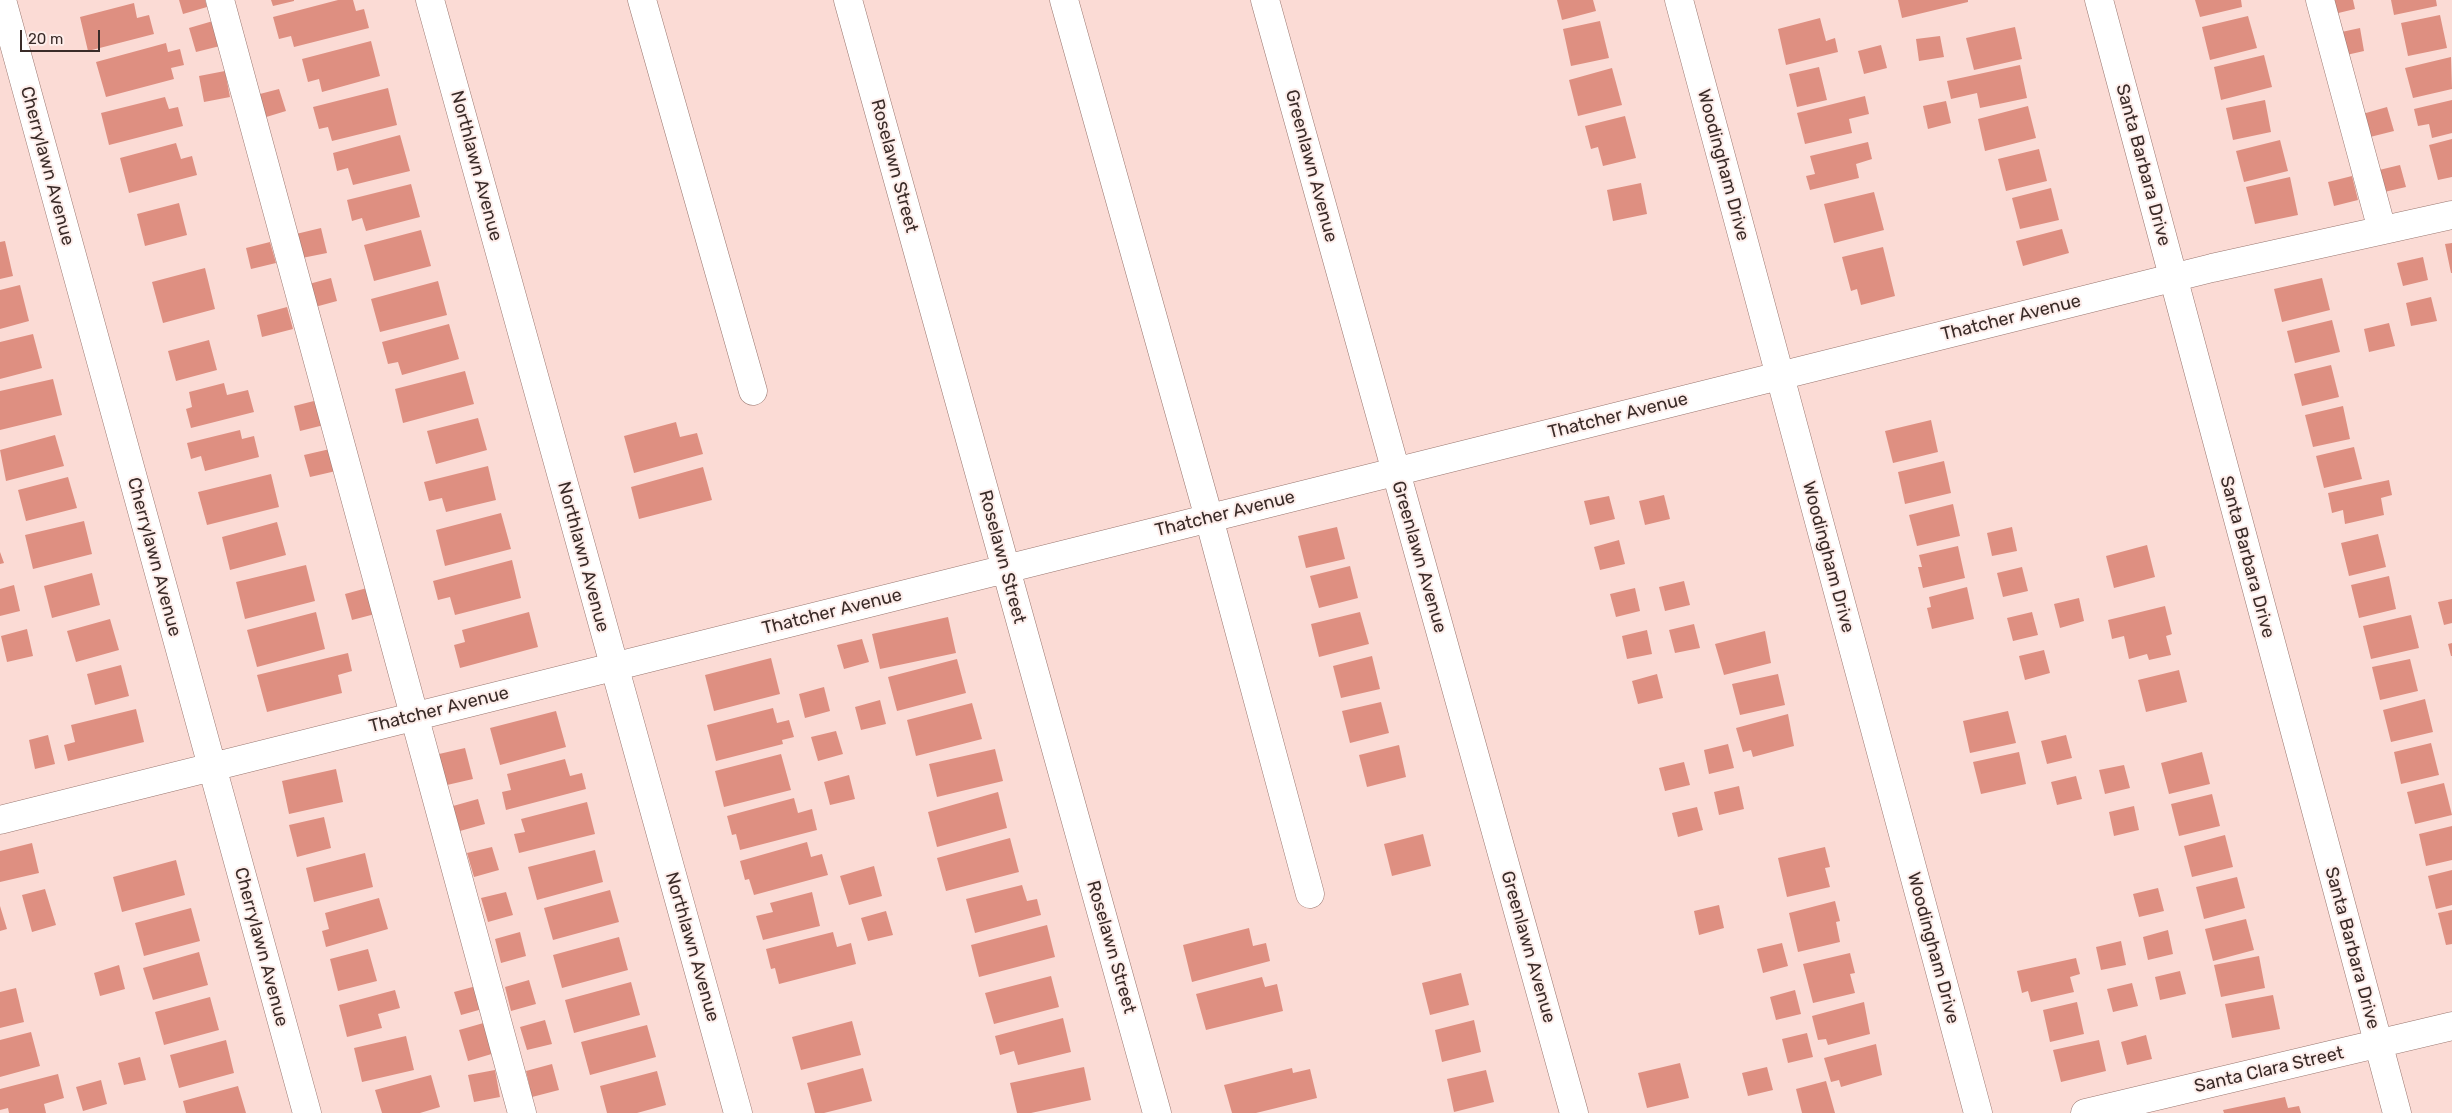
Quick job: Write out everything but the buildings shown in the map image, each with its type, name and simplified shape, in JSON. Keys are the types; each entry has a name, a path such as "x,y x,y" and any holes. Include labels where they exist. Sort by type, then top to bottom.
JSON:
{"street":[{"name":"Cherrylawn Avenue","path":"2,0 307,1113"},
{"path":"220,0 522,1113"},
{"name":"Northlawn Avenue","path":"430,0 738,1113"},
{"path":"642,0 753,391"},
{"name":"Roselawn Street","path":"848,0 1157,1113"},
{"path":"1064,0 1209,518 1310,894"},
{"name":"Greenlawn Avenue","path":"1265,0 1574,1113"},
{"name":"Woodingham Drive","path":"1679,0 1978,1113"},
{"name":"Santa Barbara Drive","path":"2099,0 2397,1113"},
{"path":"2320,0 2382,230"},
{"name":"Thatcher Avenue","path":"0,820 1780,375 2173,278 2452,214"},
{"name":"Santa Clara Street","path":"2085,1113 2452,1026"}]}
